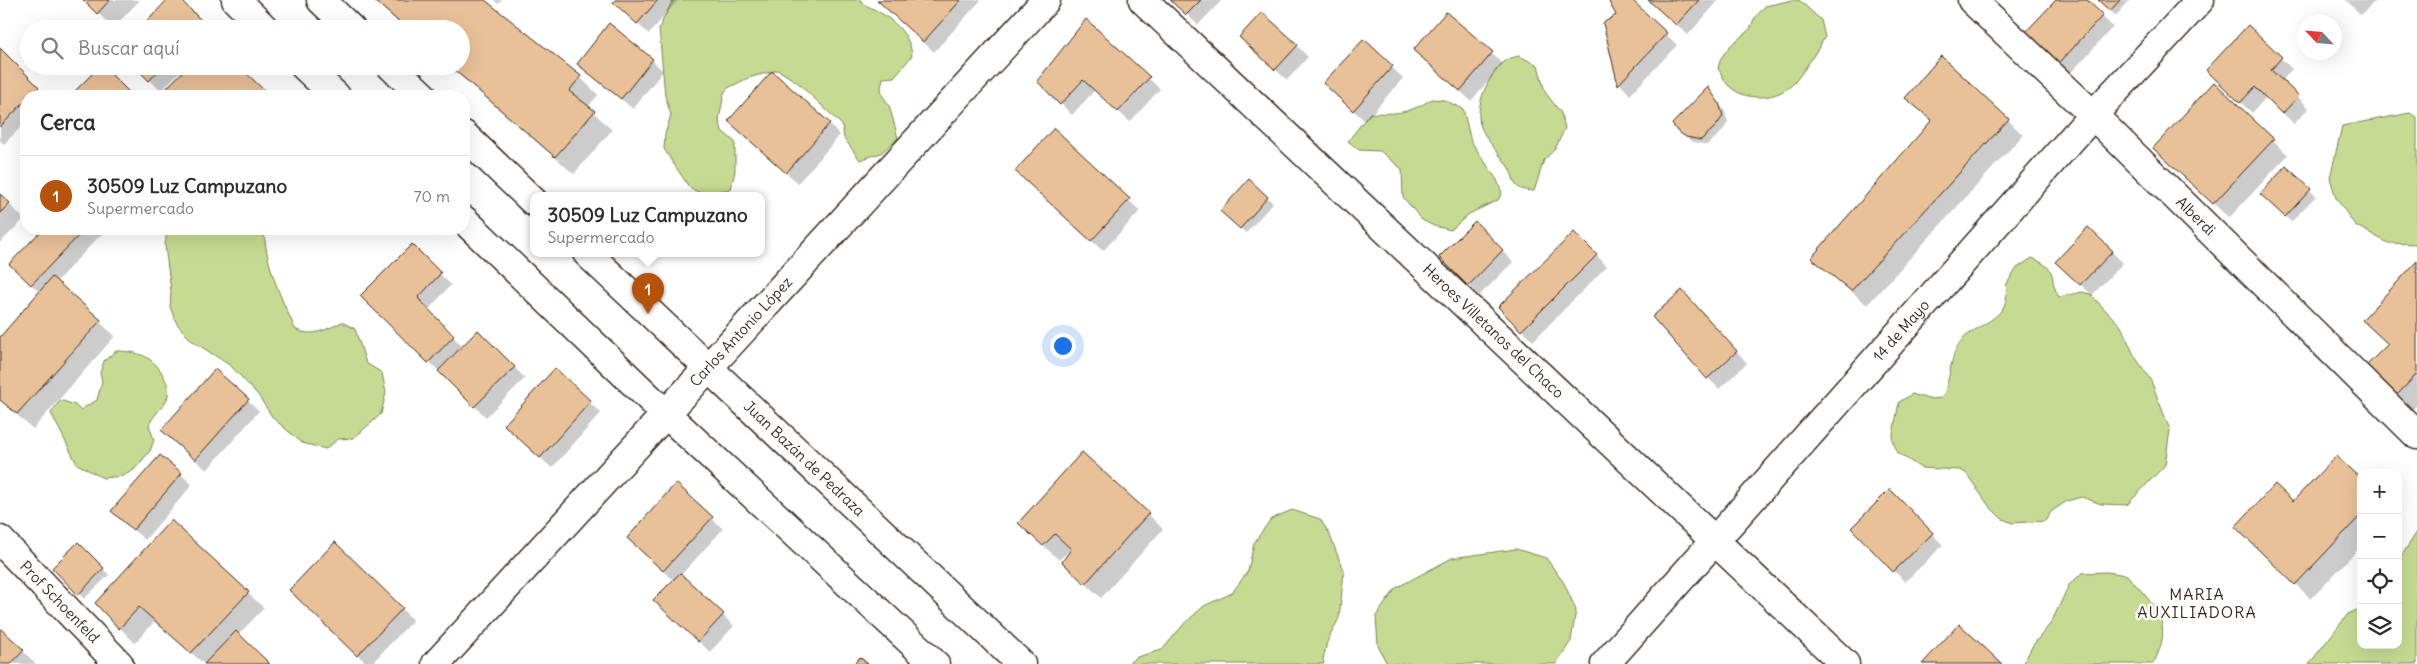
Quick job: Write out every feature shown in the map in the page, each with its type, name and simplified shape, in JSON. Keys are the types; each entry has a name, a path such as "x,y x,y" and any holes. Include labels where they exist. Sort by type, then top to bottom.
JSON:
{"street":[{"path":"236,0 257,20"},
{"path":"321,0 342,20"},
{"name":"Carlos Antonio López","path":"436,664 707,366 1046,0"},
{"name":"Heroes Villetanos del Chaco","path":"1142,0 1716,540 1845,664"},
{"name":"Alberdi","path":"1972,0 2093,115 2417,435"},
{"name":"14 de Mayo","path":"1605,664 2093,115 2200,0"},
{"path":"314,75 330,90"},
{"path":"400,75 416,90"},
{"path":"470,141 530,198"},
{"path":"470,226 664,413 935,664"},
{"name":"Juan Bazán de Pedraza","path":"592,257 1021,664"},
{"name":"Prof Schoenfeld","path":"0,540 119,664"}],"green space":[{"path":"673,0 861,0 863,4 895,24 907,38 910,47 912,56 894,77 883,78 881,87 882,95 889,105 898,138 881,153 860,160 844,138 842,125 797,82 778,70 748,78 728,88 724,93 719,120 722,131 735,142 735,171 731,189 717,192 698,192 689,187 664,149 665,134 671,115 665,96 659,28"},
{"path":"1799,0 1821,20 1825,37 1795,82 1780,93 1771,96 1752,97 1735,91 1728,85 1718,68 1721,58 1730,46 1750,29 1754,19 1765,6"},
{"path":"1519,56 1538,65 1545,92 1561,113 1565,128 1555,149 1544,160 1534,191 1517,187 1507,165 1483,132 1479,119 1479,110 1484,91 1493,74 1505,61"},
{"path":"1432,99 1444,100 1463,109 1471,141 1497,180 1502,193 1498,200 1469,214 1451,230 1434,226 1422,220 1403,197 1402,169 1380,151 1359,150 1348,141 1370,113 1402,112 1416,108"},
{"path":"2410,113 2417,117 2417,244 2388,243 2355,225 2336,198 2330,178 2342,126"},
{"path":"166,235 265,235 267,255 272,272 295,329 301,332 313,333 342,322 355,329 366,363 382,373 386,393 381,414 354,438 338,439 326,449 302,443 273,418 258,395 231,366 191,340 177,324 170,307 171,291 165,246"},
{"path":"2032,258 2047,266 2050,270 2059,297 2082,292 2090,294 2121,326 2134,355 2151,381 2170,430 2165,465 2127,505 2101,504 2082,497 2067,501 2052,511 2045,521 2012,523 2001,518 1989,506 1966,473 1960,470 1921,468 1898,453 1892,440 1899,402 1912,394 1928,399 1942,398 1954,353 1958,346 1962,340 2000,312 2007,296 2006,285 2017,268"},
{"path":"116,351 131,352 144,356 155,364 164,377 168,393 167,399 149,425 154,440 150,451 134,470 123,476 103,478 77,464 51,413 60,400 75,405 80,410 97,400 102,381 100,373 104,361"},
{"path":"1292,510 1320,519 1329,533 1344,572 1339,618 1327,642 1323,660 1324,664 1127,664 1137,657 1162,650 1184,624 1204,606 1232,593 1248,571 1254,543 1271,519"},
{"path":"2417,532 2417,664 2309,664 2348,614 2357,610 2357,649 2402,649 2402,555"},
{"path":"1516,549 1546,558 1564,583 1576,610 1571,641 1556,664 1387,664 1378,646 1376,616 1396,588 1452,558"},
{"path":"2107,572 2127,575 2146,596 2159,615 2162,625 2162,636 2160,649 2153,664 2023,664 2033,645 2051,623 2069,585 2082,573"}],"building":[{"path":"83,0 110,0 97,14"},
{"path":"167,0 181,0 201,20 148,20"},
{"path":"374,0 485,0 581,76 569,91 595,111 555,157 460,75 470,75 470,20 397,20"},
{"path":"615,0 658,0 637,24 613,2"},
{"path":"877,0 961,0 923,42"},
{"path":"1170,0 1201,0 1186,15"},
{"path":"1610,0 1632,0 1667,33 1618,85 1603,23 1616,15 1609,2"},
{"path":"1648,0 1699,0 1676,25"},
{"path":"2056,0 2087,0 2103,15 2053,70 2020,38"},
{"path":"2098,0 2120,0 2110,11"},
{"path":"1262,12 1298,45 1275,70 1239,37"},
{"path":"1446,12 1493,52 1460,91 1413,50"},
{"path":"1086,19 1150,77 1118,112 1083,80 1060,105 1037,81"},
{"path":"609,23 653,59 621,99 577,64"},
{"path":"2248,25 2282,57 2271,70 2299,96 2282,114 2255,87 2240,103 2206,70"},
{"path":"1364,39 1393,66 1353,111 1323,83"},
{"path":"0,48 20,68 20,75 27,75 39,87 36,90 20,90 20,106 0,127"},
{"path":"1941,56 2009,119 1851,291 1811,258 1932,120 1905,98"},
{"path":"772,71 830,123 786,173 728,121"},
{"path":"91,75 112,75 127,90 76,90"},
{"path":"143,75 155,75 149,81"},
{"path":"179,75 248,75 264,90 165,90"},
{"path":"2214,82 2274,139 2213,204 2153,148"},
{"path":"1708,87 1719,103 1723,116 1716,126 1701,140 1686,137 1677,131 1672,124"},
{"path":"1054,128 1130,199 1091,241 1015,171"},
{"path":"2286,166 2311,189 2285,217 2260,194"},
{"path":"1249,179 1268,197 1240,229 1220,211"},
{"path":"0,194 10,203 0,213"},
{"path":"1475,221 1503,250 1468,286 1439,257"},
{"path":"2088,227 2113,251 2080,285 2055,262"},
{"path":"1574,232 1597,255 1521,331 1498,307"},
{"path":"37,235 79,235 31,285 9,264"},
{"path":"412,244 441,273 418,298 454,336 428,363 360,296"},
{"path":"2417,261 2417,374 2396,396 2365,367 2388,344 2362,320"},
{"path":"52,277 101,320 17,414 0,400 0,337"},
{"path":"1682,290 1737,351 1707,379 1652,317"},
{"path":"478,330 515,367 474,407 438,371"},
{"path":"555,368 591,401 540,458 504,425"},
{"path":"215,369 249,399 195,460 161,430"},
{"path":"1082,452 1149,513 1085,584 1062,562 1071,549 1055,534 1043,546 1018,523"},
{"path":"160,455 182,473 133,530 111,511"},
{"path":"2336,456 2357,475 2357,519 2295,585 2235,527 2275,484 2293,501"},
{"path":"676,483 713,517 663,571 627,538"},
{"path":"1890,489 1933,533 1893,572 1851,528"},
{"path":"171,520 249,592 191,653 139,607 119,629 95,603"},
{"path":"78,542 104,568 78,595 52,568"},
{"path":"335,542 403,608 357,656 289,590"},
{"path":"680,573 724,614 698,642 653,600"},
{"path":"1959,624 1983,646 2002,664 1922,664"},
{"path":"0,628 24,650 11,664 0,664"},
{"path":"236,631 270,664 204,664"},
{"path":"860,657 868,664 854,664"}],"place":[{"name":"30509 Luz Campuzano","path":"648,314"}],"district":[{"name":"MARIA AUXILIADORA","path":"2197,603"}]}
